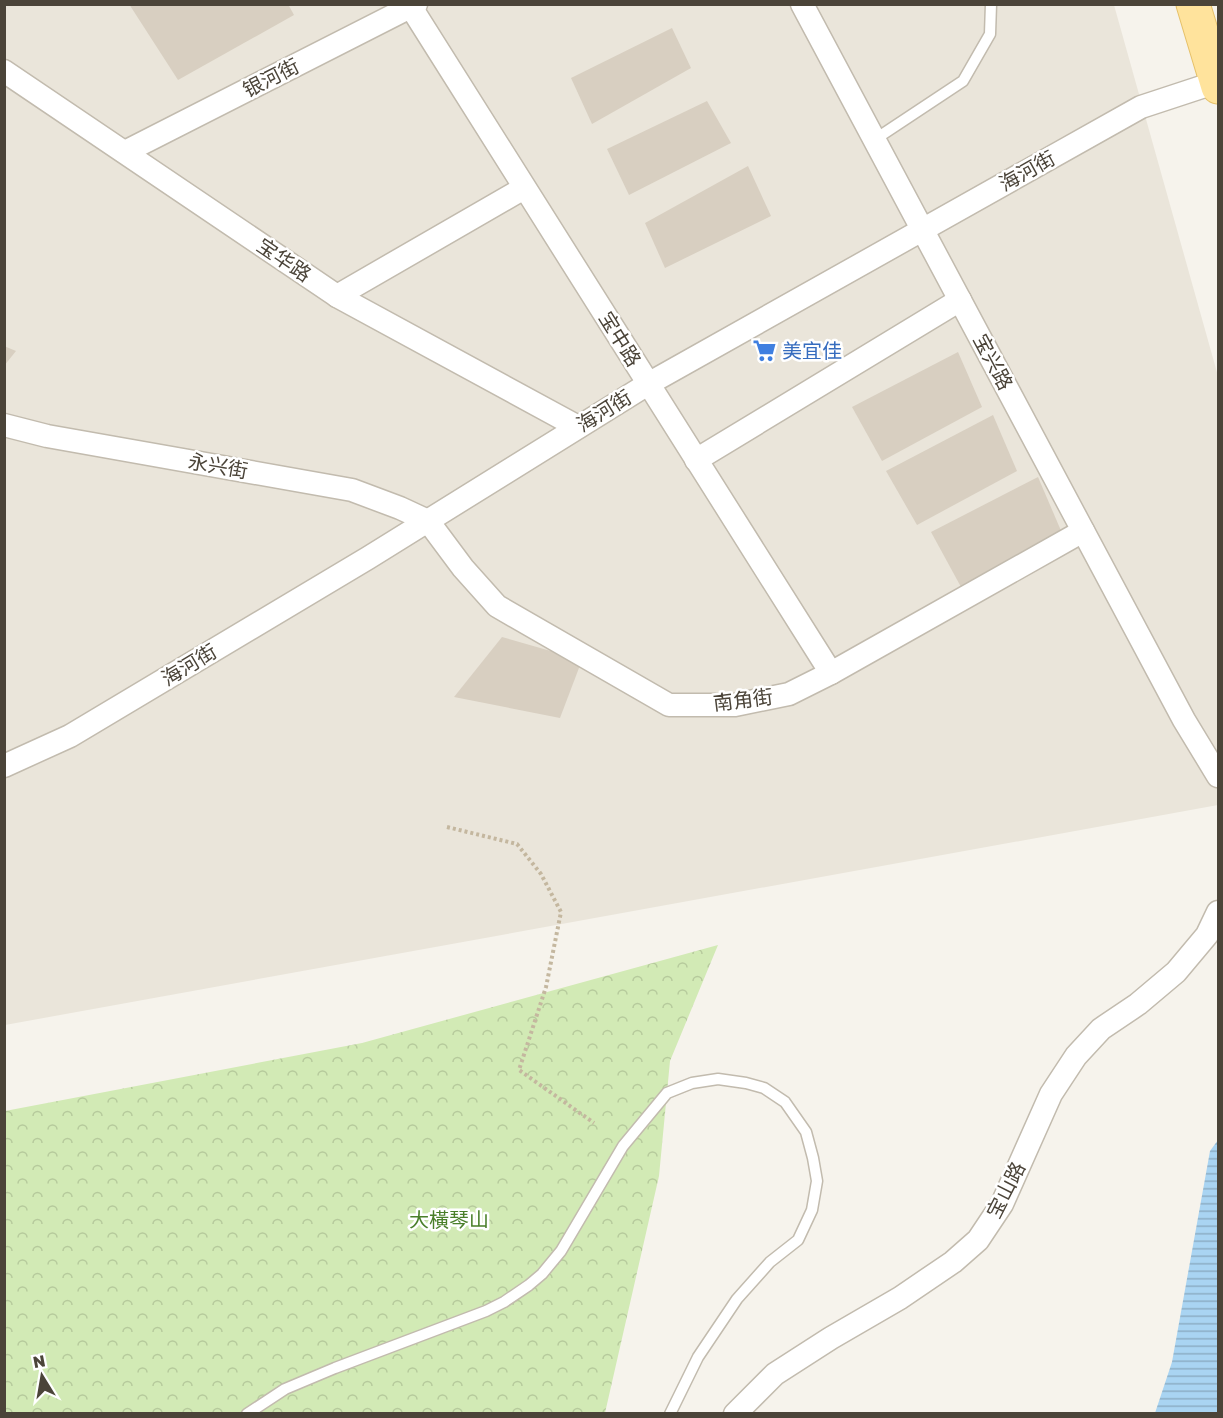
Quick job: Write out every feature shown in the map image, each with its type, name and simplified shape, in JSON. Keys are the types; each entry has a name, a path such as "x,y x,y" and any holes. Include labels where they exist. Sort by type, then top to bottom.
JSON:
{"main road":[{"path":"1193,4 1218,85"}],"street":[{"name":"宝兴路","path":"802,4 1083,531 1185,720 1218,776"},
{"name":"银河街","path":"125,152 412,5"},
{"name":"宝中路","path":"412,5 831,673"},
{"name":"宝华路","path":"4,71 337,296 578,427"},
{"name":"海河街","path":"4,766 70,736 648,384 1141,107 1218,85"},
{"path":"337,296 525,188"},
{"path":"696,460 960,300"},
{"name":"永兴街","path":"4,425 47,436 352,490 428,520"},
{"name":"南角街","path":"428,520 463,568 497,606 669,705 735,705 789,694 831,673 1083,531"},
{"name":"宝山路","path":"735,1413 775,1374 900,1298 953,1262 978,1240 1002,1204 1050,1094 1076,1056 1101,1029 1138,1004 1176,972 1207,935 1218,912"}],"lane":[{"path":"874,140 963,81 990,34 991,4"},
{"path":"247,1413 285,1389 504,1302 542,1274 561,1251 624,1146 668,1093 692,1083 718,1079 746,1083 764,1089 785,1102 806,1132 817,1181 812,1210 798,1240 770,1262 737,1299 698,1357 670,1413"}],"path":[{"path":"447,827 517,844 541,874 561,912 546,987 519,1070 594,1123"}],"shaded area":[{"path":"5,5 1114,5 1218,376 1218,805 5,1025"}],"green space":[{"name":"大橫琴山","path":"718,945 670,1061 659,1176 605,1413 5,1414 5,1111 362,1043"}],"water":[{"path":"1218,1140 1218,1413 1155,1413 1172,1362 1210,1151"}],"building":[{"path":"129,4 288,4 294,15 178,80"},
{"path":"672,28 691,68 592,124 571,78"},
{"path":"707,101 731,143 629,195 607,149"},
{"path":"748,166 771,216 665,268 645,223"},
{"path":"4,346 16,351 4,366"},
{"path":"958,352 982,407 882,461 852,407"},
{"path":"993,415 1017,471 917,525 886,471"},
{"path":"1038,477 1062,533 961,587 931,532"},
{"path":"502,637 582,660 560,718 454,697"}],"place":[{"name":"美宜佳","path":"764,351"}]}
